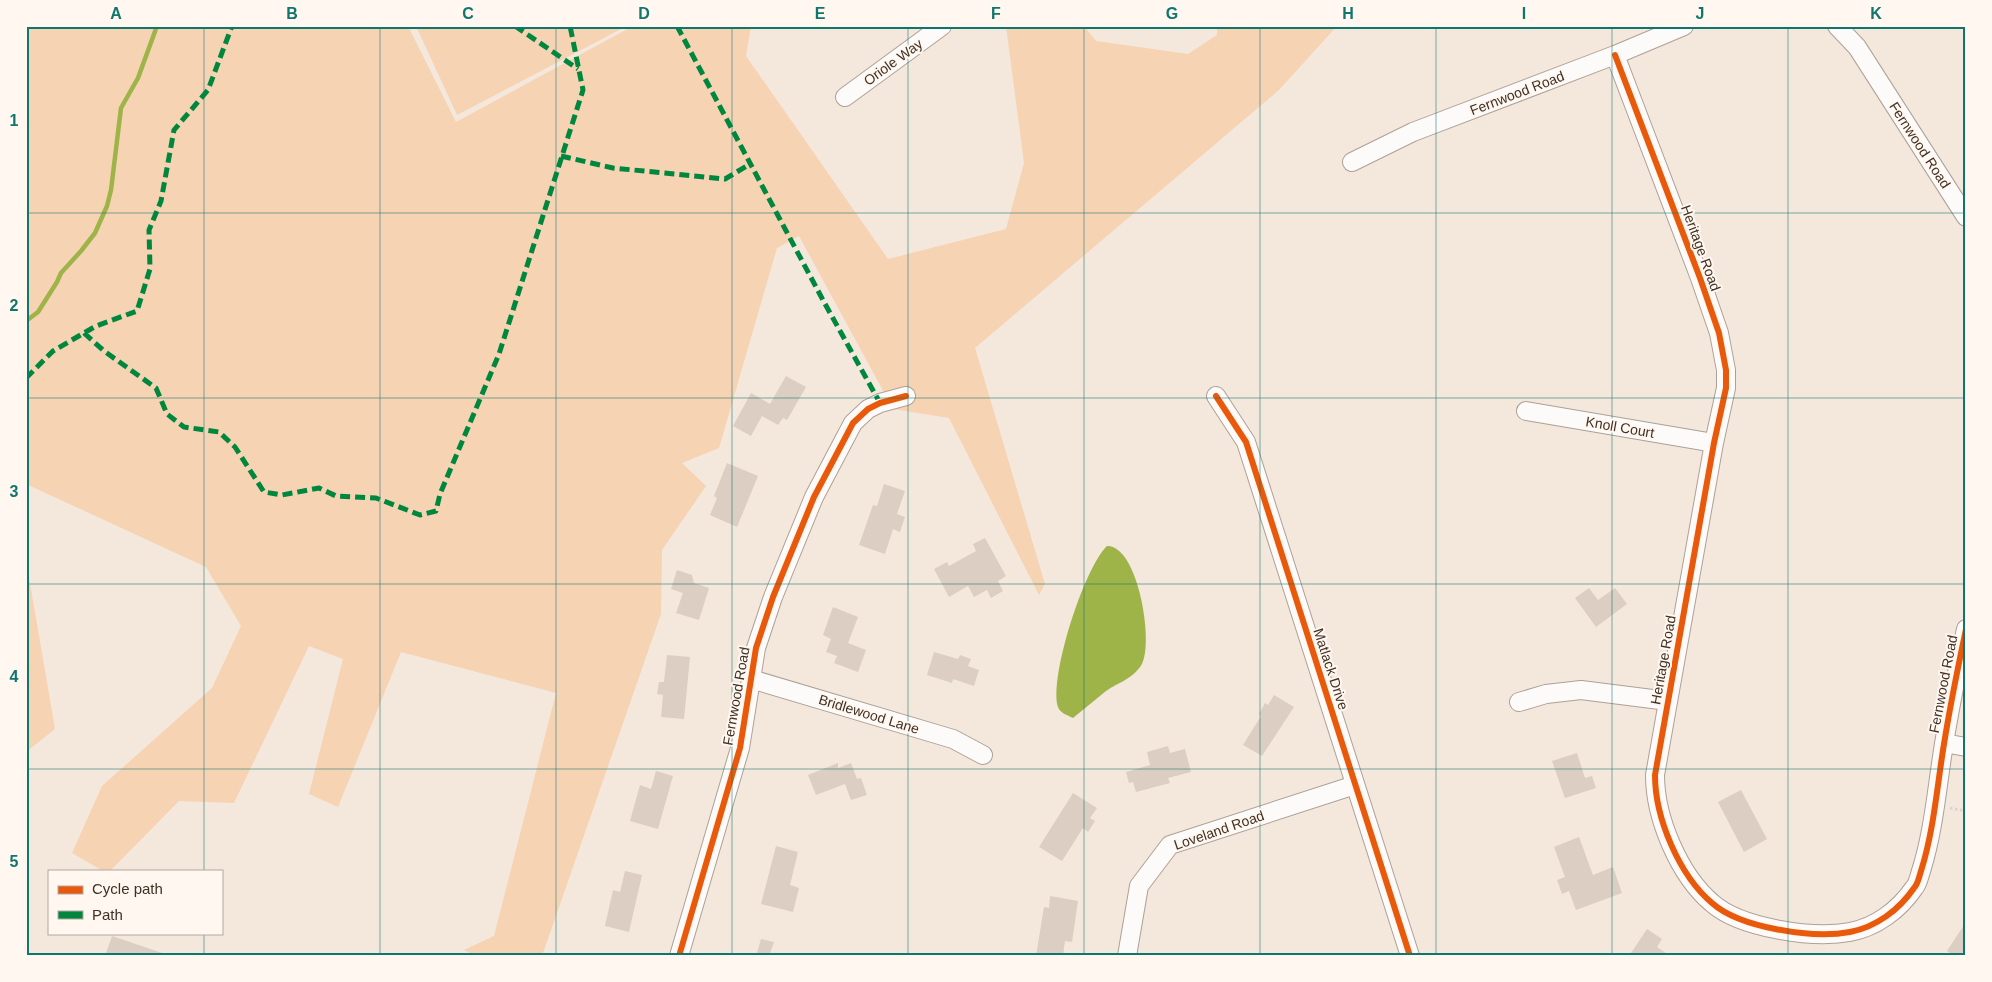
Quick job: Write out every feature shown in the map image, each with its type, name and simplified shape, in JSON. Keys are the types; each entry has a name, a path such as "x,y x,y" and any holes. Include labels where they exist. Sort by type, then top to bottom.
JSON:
{"street":[{"name":"Oriole Way","path":"845,97 942,26"},
{"name":"Fernwood Road","path":"1352,162 1413,132 1615,55 1684,26"},
{"name":"Fernwood Road","path":"1836,26 1857,47 1966,217"},
{"name":"Heritage Road","path":"1615,55 1700,278 1718,334 1726,370 1726,388 1714,443 1655,775 1655,794 1662,826 1691,882 1713,904 1738,919 1769,927 1819,934 1851,932 1894,912 1915,887 1926,855 1944,744"},
{"name":"Fernwood Road","path":"679,956 740,748 756,648 773,597 814,497 843,439 853,424 868,408 906,396"},
{"name":"Matlack Drive","path":"1216,396 1246,442 1410,956"},
{"name":"Knoll Court","path":"1526,411 1714,443"},
{"name":"Fernwood Road","path":"1966,629 1944,744 1966,747"},
{"name":"Bridlewood Lane","path":"751,679 953,739 983,755"},
{"path":"1519,702 1546,694 1581,690 1668,701"},
{"name":"Loveland Road","path":"1127,956 1139,886 1170,845 1355,785"}],"shaded area":[{"path":"26,26 408,26 456,122 633,26 751,26 746,56 888,259 1006,229 1024,163 1006,26 1084,26 1096,41 1188,54 1217,35 1217,26 1337,26 1279,90 975,348 1045,584 1039,595 949,418 893,409 799,236 777,248 719,448 682,463 706,486 662,550 661,614 542,956 476,956 464,950 494,936 556,693 401,652 338,807 309,794 343,659 309,646 234,803 179,801 111,870 101,870 72,853 102,786 212,688 241,626 206,567 26,484"},
{"path":"416,26 623,26 623,28 457,115"},
{"path":"1107,546 1118,550 1127,561 1135,577 1141,596 1144,617 1145,653 1142,664 1134,673 1126,680 1106,691 1073,718 1062,712 1058,707 1057,692 1063,649 1088,576"},
{"path":"26,560 55,729 26,752"}],"building":[{"path":"786,376 806,387 787,420 783,418 778,425 762,416 751,436 733,426 751,393 770,404"},
{"path":"727,463 758,476 737,527 710,515 717,498 714,496"},
{"path":"884,484 905,491 897,514 905,517 900,532 893,529 885,554 859,545 873,505 877,506"},
{"path":"985,538 1006,576 998,581 1003,591 991,598 987,590 974,597 968,586 949,597 934,569 947,562 949,566 976,551 973,544"},
{"path":"677,570 692,575 694,583 709,588 699,620 676,613 683,593 671,589"},
{"path":"1589,588 1598,600 1615,588 1627,604 1596,627 1575,598"},
{"path":"833,607 858,617 848,643 866,650 858,672 834,663 837,656 826,652 831,639 823,635"},
{"path":"934,652 958,659 960,655 971,659 968,666 979,670 974,686 953,679 952,683 927,675"},
{"path":"667,655 690,657 684,719 661,717 663,695 657,694 659,682 664,682"},
{"path":"1274,695 1294,707 1262,756 1243,745 1261,716 1259,714 1265,703 1268,705"},
{"path":"1168,746 1170,753 1185,749 1191,772 1168,778 1170,783 1136,792 1133,782 1129,783 1126,772 1150,765 1147,752"},
{"path":"1577,753 1585,778 1592,776 1596,788 1565,798 1552,761"},
{"path":"838,763 838,768 851,763 857,779 861,778 867,795 851,800 845,784 816,795 808,775"},
{"path":"656,771 673,776 658,829 630,821 640,785 651,789"},
{"path":"1741,790 1767,839 1744,852 1718,802"},
{"path":"1073,793 1097,808 1090,818 1095,821 1088,832 1083,828 1062,861 1039,847"},
{"path":"1579,837 1593,875 1613,867 1622,893 1576,910 1569,891 1562,894 1557,880 1565,877 1554,847"},
{"path":"776,846 798,852 790,885 799,888 793,912 761,904"},
{"path":"625,871 642,875 629,932 605,926 613,890 620,892"},
{"path":"1050,896 1078,901 1072,942 1065,941 1063,956 1036,956 1044,907 1049,908"},
{"path":"1966,922 1966,956 1955,956 1947,951"},
{"path":"1647,929 1662,939 1657,947 1670,956 1629,956"},
{"path":"112,936 165,954 165,956 105,956"},
{"path":"761,939 774,942 769,956 756,956"}],"waterway":[{"path":"26,321 38,312 61,273 95,233 107,206 111,190 121,108 138,78 157,26"}],"marked path":[{"path":"26,378 53,351 96,326 137,311 150,269 149,230 161,201 174,130 208,90 232,26"},
{"path":"515,26 578,69"},
{"path":"84,333 104,351 156,388 167,414 184,427 219,432 235,447 264,492 282,495 319,488 336,496 376,498 420,515 436,511 440,494 499,354 583,90 570,26"},
{"path":"677,26 880,403"},
{"path":"561,156 613,168 725,179 750,164"}],"cycle path":[{"path":"1615,55 1700,278 1719,333 1726,370 1726,388 1714,443 1655,775 1659,809 1671,845 1689,877 1712,903 1724,912 1758,925 1778,930 1835,934 1860,930 1878,922 1908,896 1917,884 1932,824 1949,715 1966,629"},
{"path":"679,956 740,748 756,648 773,597 814,497 853,423 868,409 880,403 906,396"},
{"path":"1216,396 1246,442 1410,956"}]}
